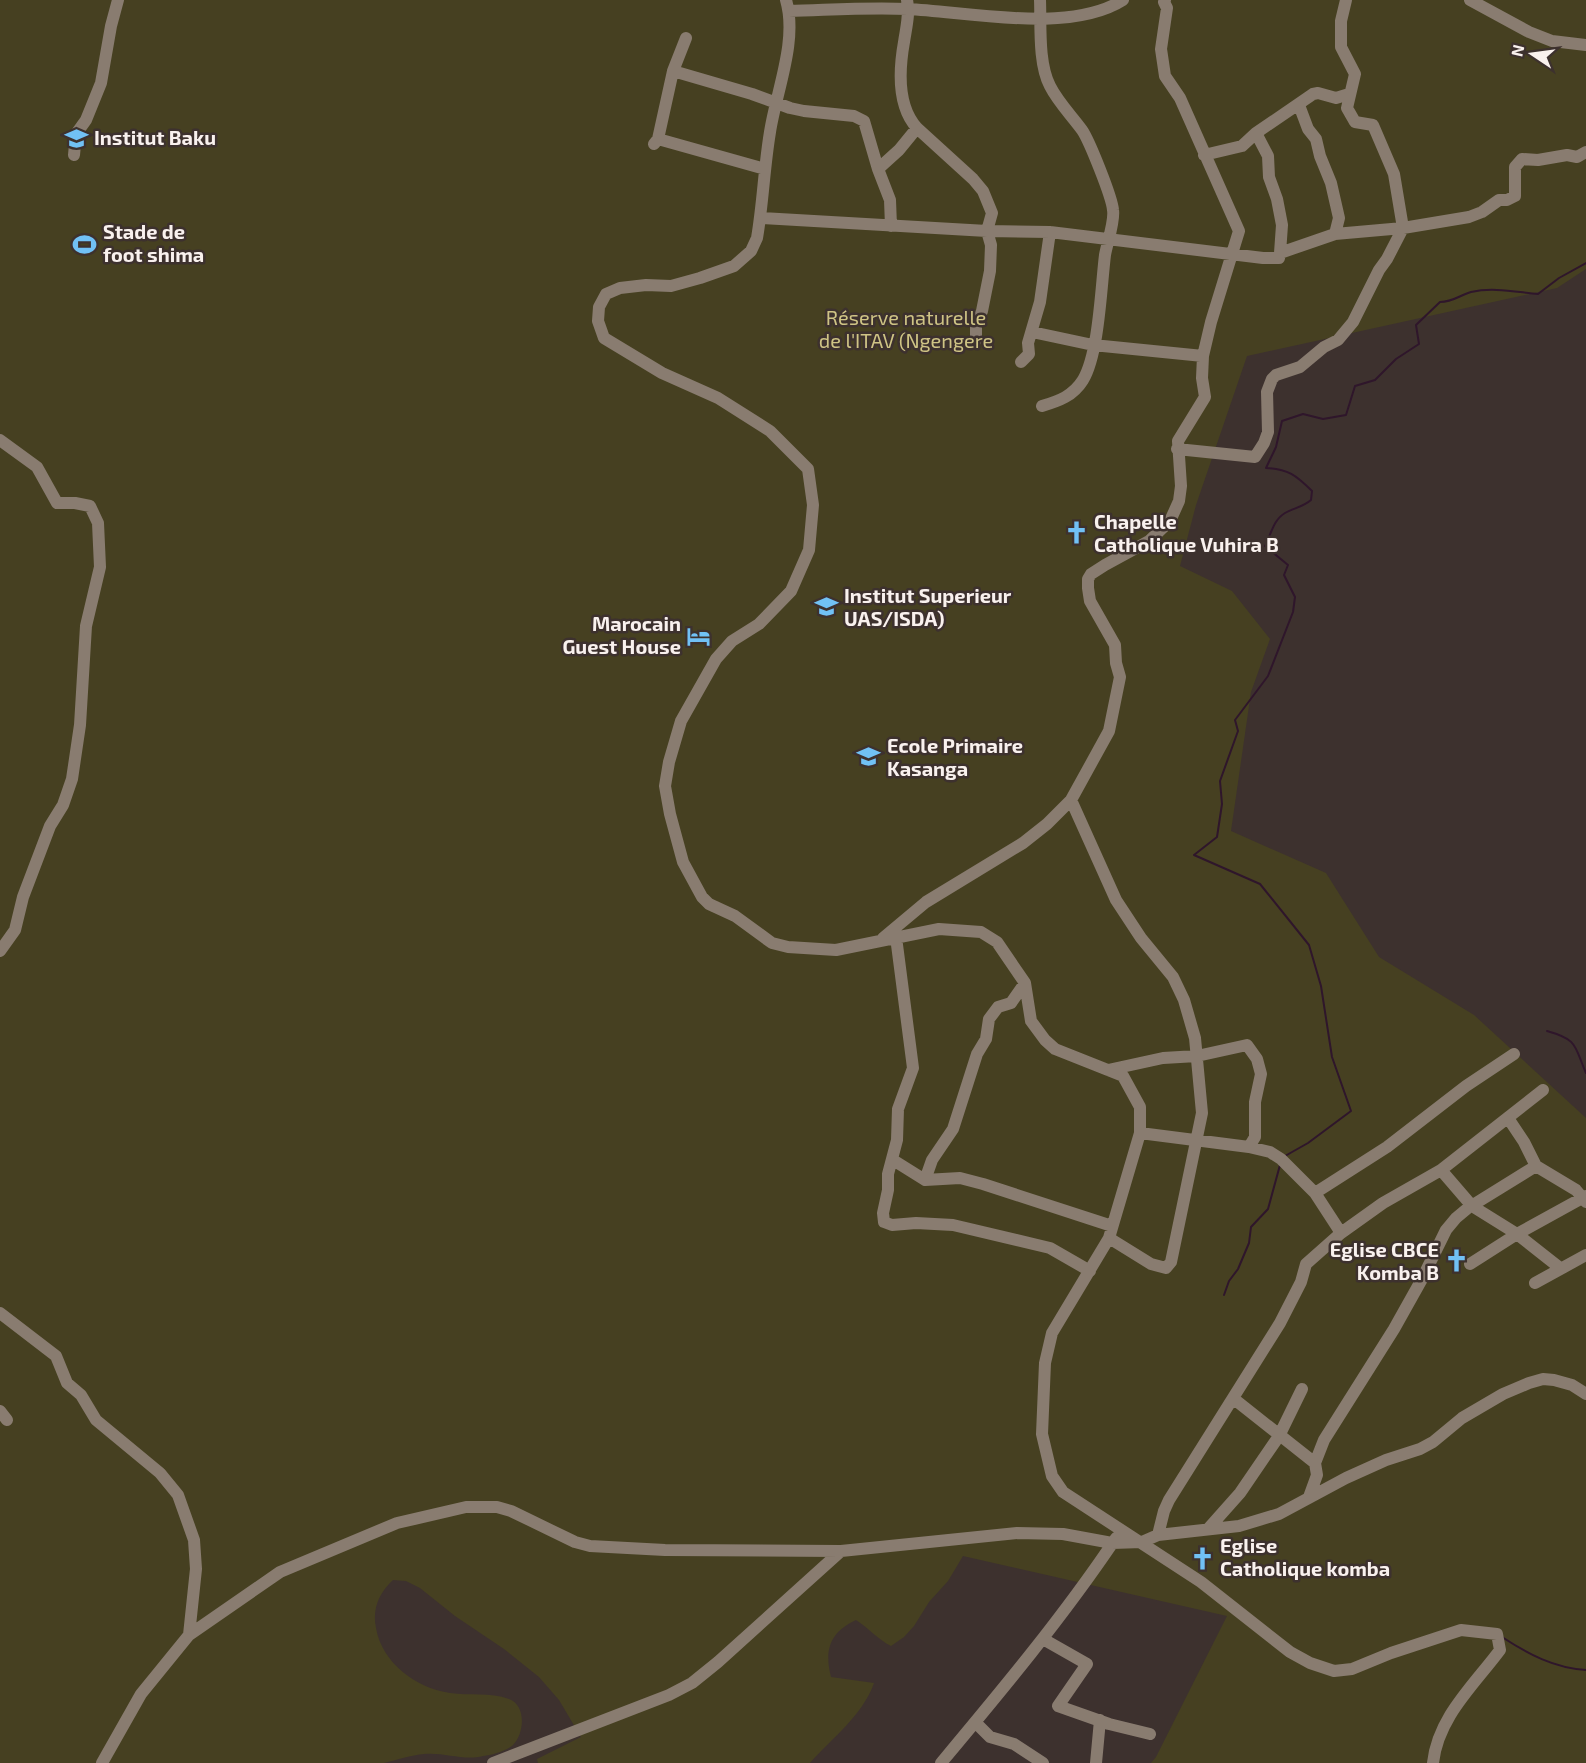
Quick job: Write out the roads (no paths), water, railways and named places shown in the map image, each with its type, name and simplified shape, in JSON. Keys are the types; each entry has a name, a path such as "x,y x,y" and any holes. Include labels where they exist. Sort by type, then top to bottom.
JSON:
{"street":[{"path":"74,155 76,134 86,120 101,83 118,0"},
{"path":"1040,0 1045,72 1050,85 1066,110 1084,132 1114,211 1093,345 1084,379 1075,392 1065,399 1042,406"},
{"path":"1123,0 1069,18 1041,20 908,5 867,8 788,6 786,61 765,169 761,218 757,238 751,251 734,266 700,279 671,286 646,285 620,288 606,294 599,307 598,321 604,338 662,373 718,398 770,431 808,469 813,505 809,550 790,591 759,624 732,641 716,659 681,721 669,762 665,786 683,862 702,897 709,904 735,916 772,943 788,947 836,950 939,929 981,932 997,942 1025,983 1031,1021 1046,1040 1055,1049 1123,1076 1140,1107 1140,1133 1110,1232 1090,1271 1052,1333 1045,1363 1042,1434 1052,1476 1063,1492 1201,1582 1290,1652 1310,1663 1334,1671 1352,1669 1390,1653 1461,1630 1497,1634 1500,1650 1455,1706 1442,1733 1434,1763"},
{"path":"1178,449 1255,458 1268,432 1267,392 1272,379 1276,375 1300,367 1324,347 1338,340 1353,322 1403,228 1394,174 1373,125 1355,122 1347,108 1355,74 1341,47 1341,21 1346,0"},
{"path":"1470,0 1529,32 1552,41 1586,45"},
{"path":"881,940 926,902 1023,843 1047,824 1071,800 1108,731 1120,677 1115,645 1090,601 1088,579 1091,574 1105,565 1149,542 1170,521 1179,501 1181,486 1178,441 1205,397 1202,378 1203,356 1239,231 1180,98 1165,76 1161,50 1167,8 1162,1"},
{"path":"908,5 901,84 911,122 948,154 983,191 992,213 987,231 991,246 990,270 982,311 976,326 976,340"},
{"path":"686,38 673,71 656,142 765,169"},
{"path":"673,71 804,111 854,116 864,121 890,200 891,226"},
{"path":"1204,155 1242,146 1256,134 1318,93 1336,98 1349,94"},
{"path":"1299,105 1308,129 1316,139 1331,183 1339,218 1335,234"},
{"path":"878,169 899,150 917,128"},
{"path":"761,218 987,231 1050,232 1279,258 1282,225 1269,177 1268,156 1256,134"},
{"path":"1280,253 1335,234 1403,228 1469,218 1499,200 1507,200 1515,196 1515,166 1522,159 1538,160 1567,155 1576,157 1586,152"},
{"path":"1021,362 1029,354 1028,343 1040,302 1050,232"},
{"path":"1032,332 1093,345 1203,356"},
{"path":"0,440 37,467 57,503 90,506 98,523 101,554 99,577 86,627 80,725 72,779 63,805 50,826 23,897 15,930 0,951"},
{"path":"893,1160 925,1180 960,1178 983,1184 1110,1232 1150,1264 1166,1268 1171,1262 1202,1113 1197,1056 1191,1022 1173,977 1141,938 1116,900 1071,800"},
{"path":"896,937 913,1068 898,1109 897,1140 888,1174 884,1222 892,1225 916,1223 952,1226 1050,1248 1090,1271"},
{"path":"925,1180 932,1160 953,1129 977,1054 986,1039 989,1018 998,1007 1011,1003 1025,983"},
{"path":"1107,1071 1163,1058 1197,1056 1247,1045 1257,1059 1261,1074 1255,1102 1255,1137 1249,1146"},
{"path":"1316,1192 1387,1147 1466,1086 1514,1054"},
{"path":"1158,1535 1169,1500 1280,1323 1301,1282 1306,1264 1341,1233 1383,1203 1442,1170 1543,1090"},
{"path":"1470,1264 1517,1234 1584,1199 1576,1190 1536,1166 1508,1118"},
{"path":"1140,1133 1249,1146 1270,1152 1281,1159 1316,1192 1341,1233"},
{"path":"1309,1497 1317,1475 1315,1464 1324,1440 1394,1329 1422,1280 1446,1230 1456,1218 1472,1206 1536,1166"},
{"path":"1442,1170 1472,1206 1517,1234 1560,1268"},
{"path":"1535,1283 1586,1255"},
{"path":"0,1313 56,1356 67,1383 81,1395 96,1420 160,1473 178,1495 194,1540 196,1569 189,1635"},
{"path":"102,1763 141,1694 189,1635 288,1569 398,1523 466,1507 483,1506 504,1509 575,1542 604,1548 841,1551 1017,1533 1063,1534 1112,1544 1142,1542 1158,1535 1239,1526 1279,1514 1386,1460 1420,1449 1433,1442 1462,1418 1503,1394 1529,1383 1543,1379 1554,1380 1572,1385 1586,1394"},
{"path":"1208,1529 1240,1493 1278,1436 1302,1389"},
{"path":"1234,1399 1315,1464"},
{"path":"941,1763 976,1723 1082,1588 1117,1535 1110,1521"},
{"path":"494,1763 669,1695 692,1683 841,1551"},
{"path":"1043,1639 1088,1664 1058,1706 1150,1734"},
{"path":"1096,1763 1100,1720"},
{"path":"976,1723 990,1737 1014,1744 1043,1763"}],"waterway":[{"path":"1194,855 1217,837 1222,804 1220,781 1238,731 1235,720 1268,676 1293,612 1295,597 1284,575 1288,565 1265,546 1281,516 1311,500 1312,491 1291,474 1266,468 1276,447 1282,421 1303,414 1323,419 1346,415 1355,386 1375,380 1396,359 1419,344 1416,325 1440,302 1449,301 1467,293 1488,290 1538,294 1559,278 1586,263"},
{"path":"1194,855 1260,884 1309,945 1321,986 1332,1057 1351,1111 1308,1143 1285,1156"},
{"path":"1547,1031 1565,1038 1574,1045 1586,1073"},
{"path":"1224,1295 1249,1243 1251,1227 1268,1209 1280,1165"},
{"path":"1502,1637 1542,1659 1574,1669 1586,1670"}],"place":[{"name":"Institut Baku","path":"76,138"},
{"name":"Stade de foot shima","path":"85,244"},
{"name":"Chapelle Catholique Vuhira B","path":"1076,533"},
{"name":"Institut Superieur UAS/ISDA)","path":"826,607"},
{"name":"Marocain Guest House","path":"699,636"},
{"name":"Ecole Primaire Kasanga","path":"869,757"},
{"name":"Eglise CBCE Komba B","path":"1457,1261"},
{"name":"Eglise Catholique komba","path":"1202,1558"}],"park label":[{"name":"Réserve naturelle de l'ITAV (Ngengere","path":"906,330"}]}
